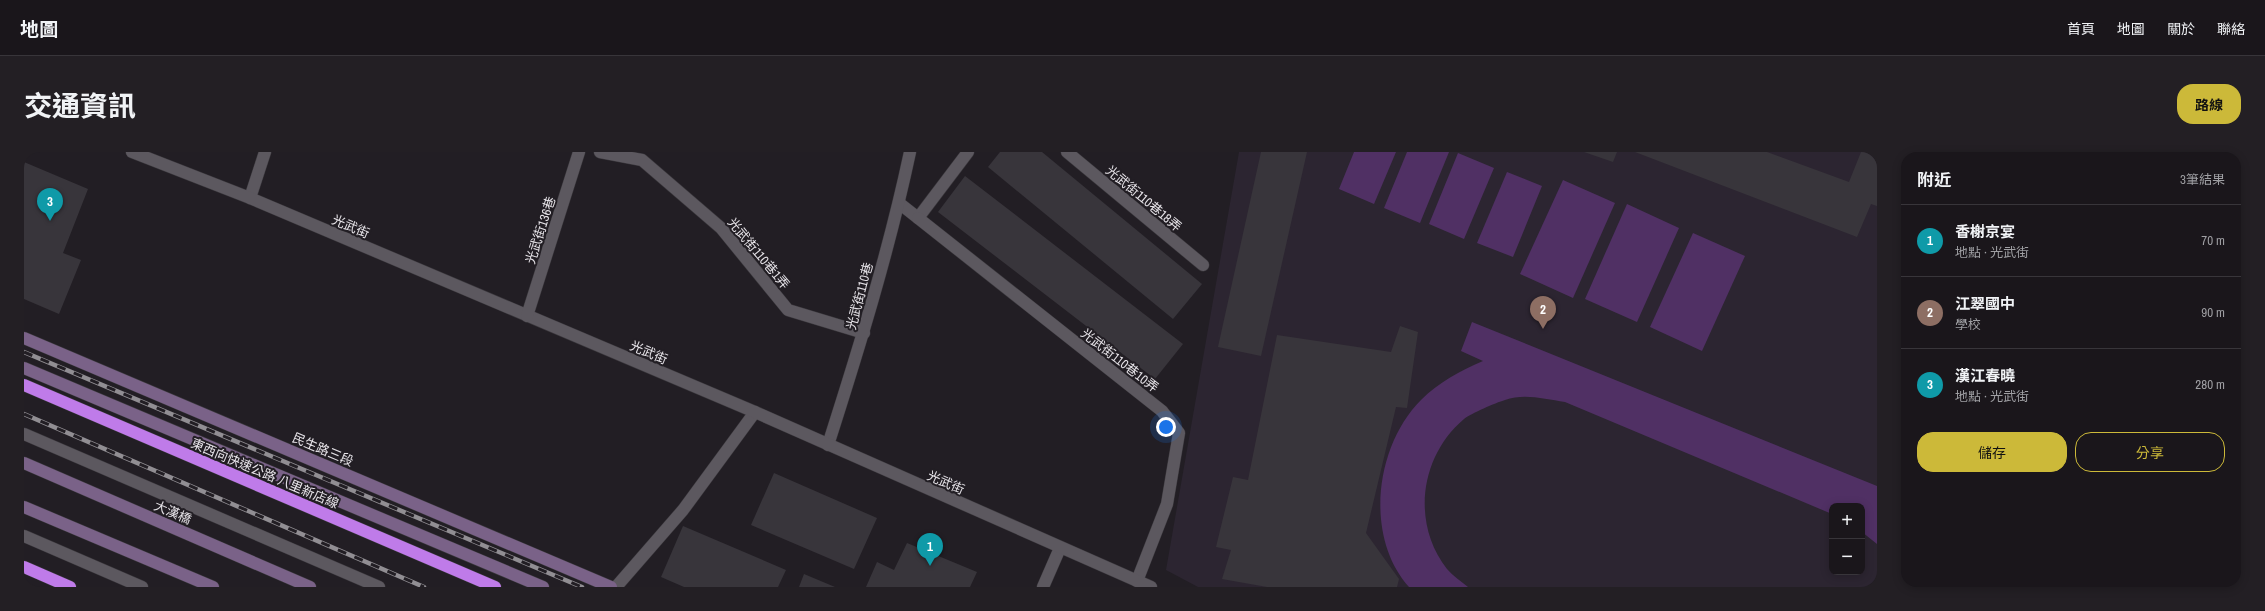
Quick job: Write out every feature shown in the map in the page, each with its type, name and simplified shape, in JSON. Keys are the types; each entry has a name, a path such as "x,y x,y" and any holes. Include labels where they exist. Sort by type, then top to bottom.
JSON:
{"highway":[{"name":"東西向快速公路 八里新店線","path":"24,385 495,587"},
{"path":"24,567 70,587"}],"street":[{"name":"光武街","path":"132,152 250,198 755,412 1151,587"},
{"path":"250,198 265,152"},
{"name":"光武街136巷","path":"527,316 579,152"},
{"name":"光武街110巷1弄","path":"600,152 646,156 721,228 788,310 864,333"},
{"name":"光武街110巷","path":"828,445 864,333 899,203 910,152"},
{"path":"918,218 968,152"},
{"name":"光武街110巷18弄","path":"1067,152 1203,265"},
{"name":"光武街110巷10弄","path":"899,203 1162,412 1179,433 1167,504 1137,581"},
{"name":"民生路三段","path":"24,338 611,587"},
{"path":"24,368 543,587"},
{"path":"616,587 683,510 755,412"},
{"path":"24,434 379,587"},
{"name":"大漢橋","path":"24,463 310,587"},
{"path":"24,507 213,587"},
{"path":"24,536 142,587"},
{"path":"1043,587 1060,548"}],"shaded area":[{"path":"1239,152 1877,152 1877,587 1198,587 1166,570"},
{"path":"1354,152 1396,152 1374,204 1339,189"},
{"path":"1407,152 1449,152 1420,223 1384,208"},
{"path":"1458,153 1494,168 1464,239 1429,224"},
{"path":"1507,172 1542,186 1513,257 1477,243"},
{"path":"1563,180 1615,203 1573,298 1520,274"},
{"path":"1627,204 1679,228 1637,322 1585,299"},
{"path":"1693,233 1745,256 1702,351 1650,327"},
{"path":"1472,322 1877,486 1877,544 1865,534 1865,503 1829,503 1829,513 1565,402 1535,397 1520,397 1496,403 1464,419 1449,434 1438,452 1430,471 1426,491 1425,511 1428,531 1436,551 1447,569 1468,587 1409,587 1395,566 1385,543 1381,518 1381,492 1385,466 1393,442 1405,419 1421,400 1450,378 1483,361 1461,351"}],"building":[{"path":"1000,152 1042,152 1202,284 1173,319 988,167"},
{"path":"1261,152 1307,152 1261,356 1218,347"},
{"path":"1584,152 1617,152 1613,162"},
{"path":"1635,152 1767,152 1849,182 1861,152 1877,152 1877,206 1871,204 1857,237"},
{"path":"24,162 88,189 63,253 81,260 59,314 24,299"},
{"path":"965,176 1183,344 1155,379 938,212"},
{"path":"1400,326 1418,332 1407,408 1396,407 1366,533 1399,579 1397,587 1267,587 1222,579 1231,550 1216,547 1233,477 1248,480 1277,335 1391,352"},
{"path":"774,473 877,518 854,569 751,525"},
{"path":"683,526 786,570 778,587 684,587 661,577"},
{"path":"907,543 977,572 970,587 866,587 877,562 894,570"},
{"path":"804,574 835,587 799,587"}],"railway":[{"path":"24,352 582,587"},
{"path":"24,414 424,587"}],"place":[{"name":"漢江春曉","path":"50,221"},
{"name":"江翠國中","path":"1543,329"},
{"name":"香榭京宴","path":"930,566"}]}
